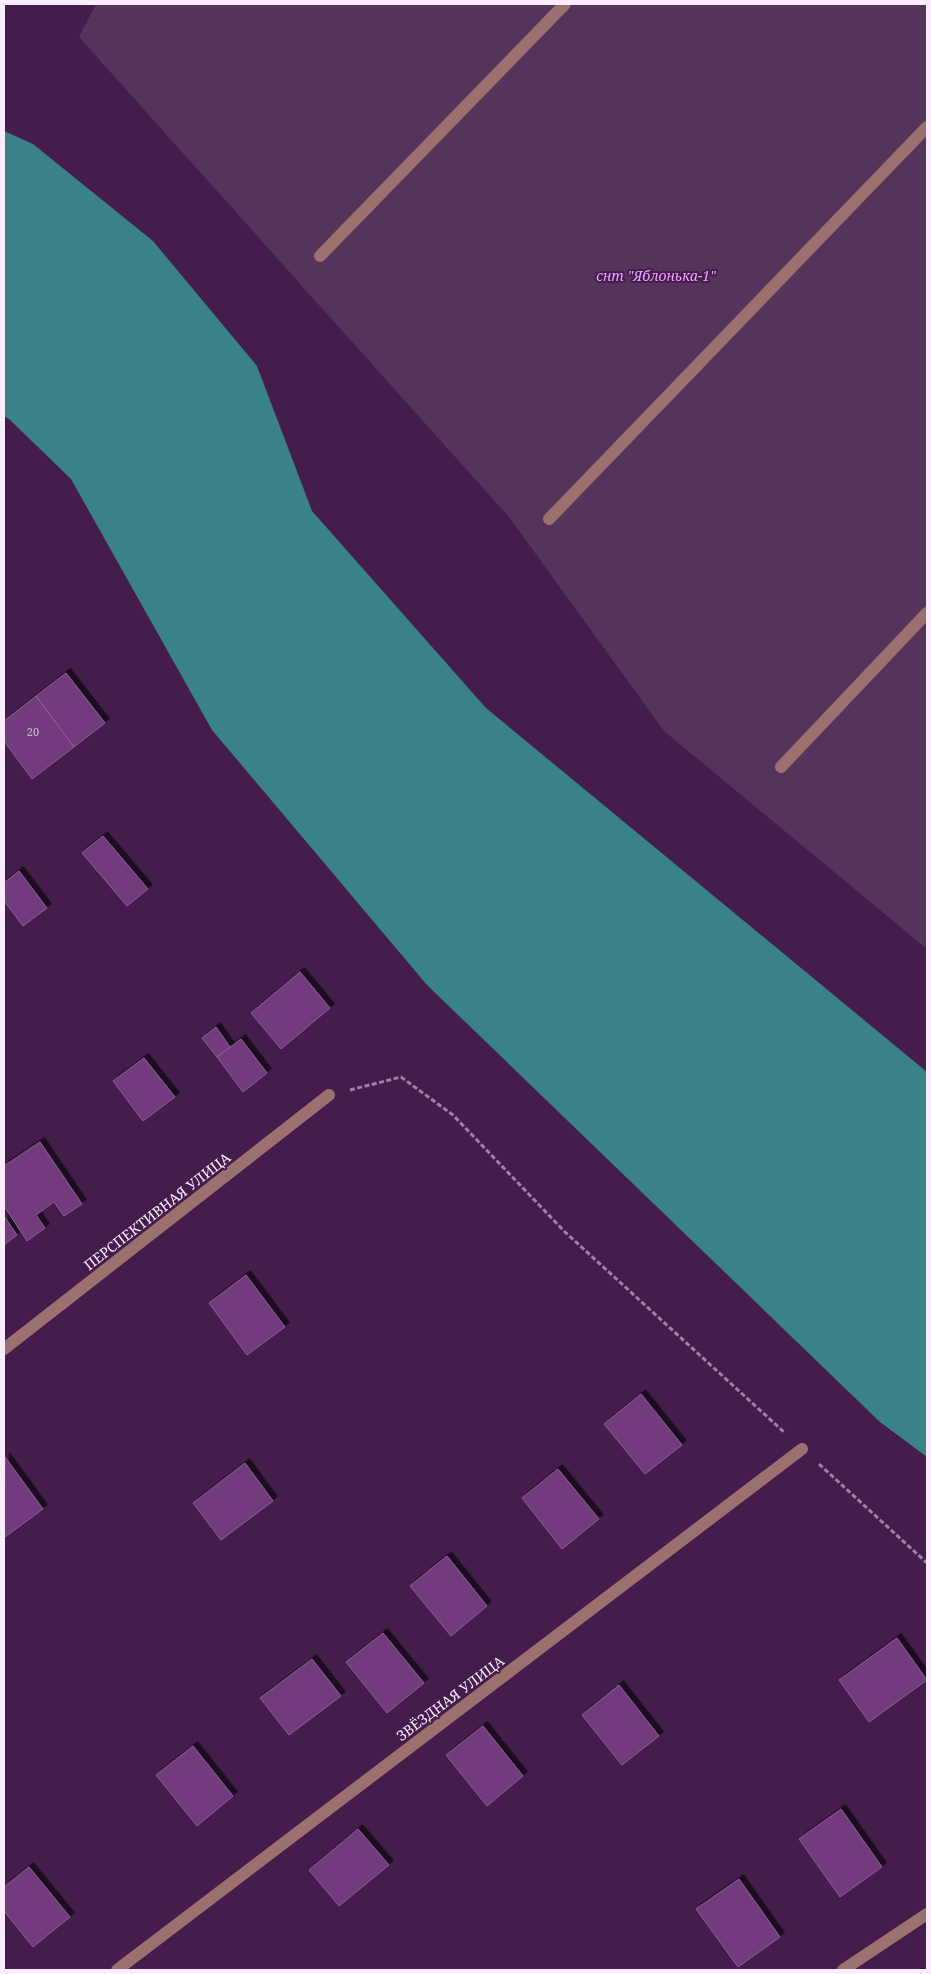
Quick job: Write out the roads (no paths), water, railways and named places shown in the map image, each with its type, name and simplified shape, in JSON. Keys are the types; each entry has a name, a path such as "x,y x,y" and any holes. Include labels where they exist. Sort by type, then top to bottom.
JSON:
{"street":[{"path":"320,256 565,4"},
{"path":"549,519 927,126"},
{"path":"781,767 927,613"},
{"name":"ПЕРСПЕКТИВНАЯ УЛИЦА","path":"4,1350 329,1096"},
{"name":"ЗВЁЗДНАЯ УЛИЦА","path":"117,1970 802,1449"},
{"path":"843,1970 927,1914"}],"park label":[{"name":"снт \"Яблонька-1\"","path":"656,275"}]}
